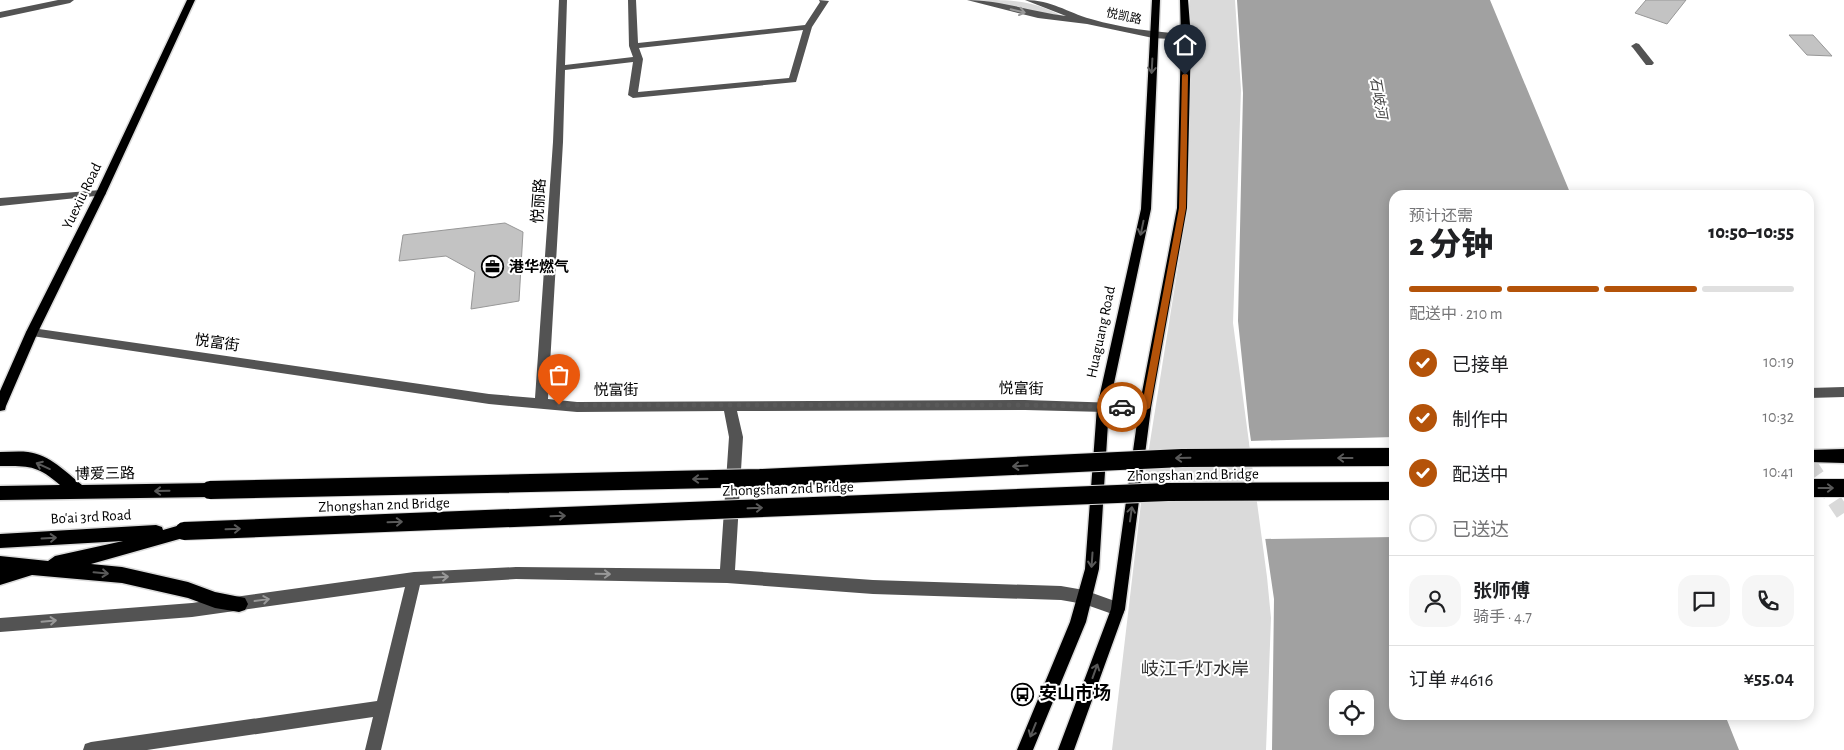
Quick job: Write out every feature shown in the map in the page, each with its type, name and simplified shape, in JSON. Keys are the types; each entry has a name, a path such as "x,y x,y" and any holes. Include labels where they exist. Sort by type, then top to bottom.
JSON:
{"highway":[{"path":"1814,456 1844,456"},
{"name":"Zhongshan 2nd Bridge","path":"210,490 760,478 1182,458 1389,457"},
{"path":"0,459 29,459 50,468 79,492"},
{"path":"1814,488 1844,488"},
{"name":"博爱三路","path":"0,493 210,490"},
{"name":"Zhongshan 2nd Bridge","path":"184,531 1168,492 1389,491"},
{"path":"0,577 38,567 101,555 184,531"},
{"name":"Bo'ai 3rd Road","path":"0,541 184,531"},
{"path":"0,564 122,575 188,590 215,600 239,604"}],"main road":[{"name":"Yuexiu Road","path":"0,406 32,332 101,193 191,0"},
{"name":"Huaguang Road","path":"1026,750 1078,622 1092,568 1103,407 1146,210 1156,0"},
{"path":"1066,750 1118,609 1145,408 1182,208 1186,37 1184,0"}],"street":[{"path":"0,15 70,0"},
{"name":"悦丽路","path":"541,404 561,68 563,0"},
{"path":"632,0 634,46 638,59 633,95 793,80 808,27 825,0 823,0"},
{"name":"悦凯路","path":"970,0 1038,15 1087,21 1154,35 1186,37"},
{"name":"悦凯路","path":"1028,0 1042,3 1087,21"},
{"path":"634,46 808,27"},
{"path":"1636,46 1649,63"},
{"path":"561,68 638,59"},
{"path":"0,202 101,193"},
{"name":"悦富街","path":"32,332 489,399 576,407 1025,405 1145,408"},
{"path":"1814,393 1844,392"},
{"path":"727,576 736,437 729,406"},
{"path":"0,625 192,610 414,579 516,573 727,576 873,587 1061,593 1084,597 1118,609"},
{"path":"373,750 414,579"},
{"path":"91,750 383,708"}],"green space":[{"path":"980,0 1022,2 1041,7 1062,16 1039,14"},
{"name":"岐江千灯水岸","path":"1190,0 1235,0 1241,90 1233,323 1271,618 1266,750 1112,750 1143,486 1183,235 1188,146"}],"water":[{"name":"石岐河","path":"1237,0 1490,0 1569,190 1389,190 1389,720 1727,720 1739,750 1272,750 1274,599 1249,427 1238,321 1243,93"}],"pier":[{"path":"1389,437 1389,537 1263,539 1249,441"}],"building":[{"path":"1646,0 1686,0 1667,24 1635,13"},
{"path":"1789,35 1813,35 1832,56 1807,55"},
{"name":"港华燃气","path":"505,223 523,232 519,301 471,309 475,272 446,256 399,261 403,235"}],"tunnel":[{"path":"1814,470 1844,515"}],"way so far":[{"path":"559,405 576,407 1025,405 1122,407"}],"place":[{"name":"港华燃气","path":"493,267"},
{"name":"安山市场","path":"1023,694"}],"route":[{"path":"1122,407 1145,408 1182,208 1185,75"}]}
